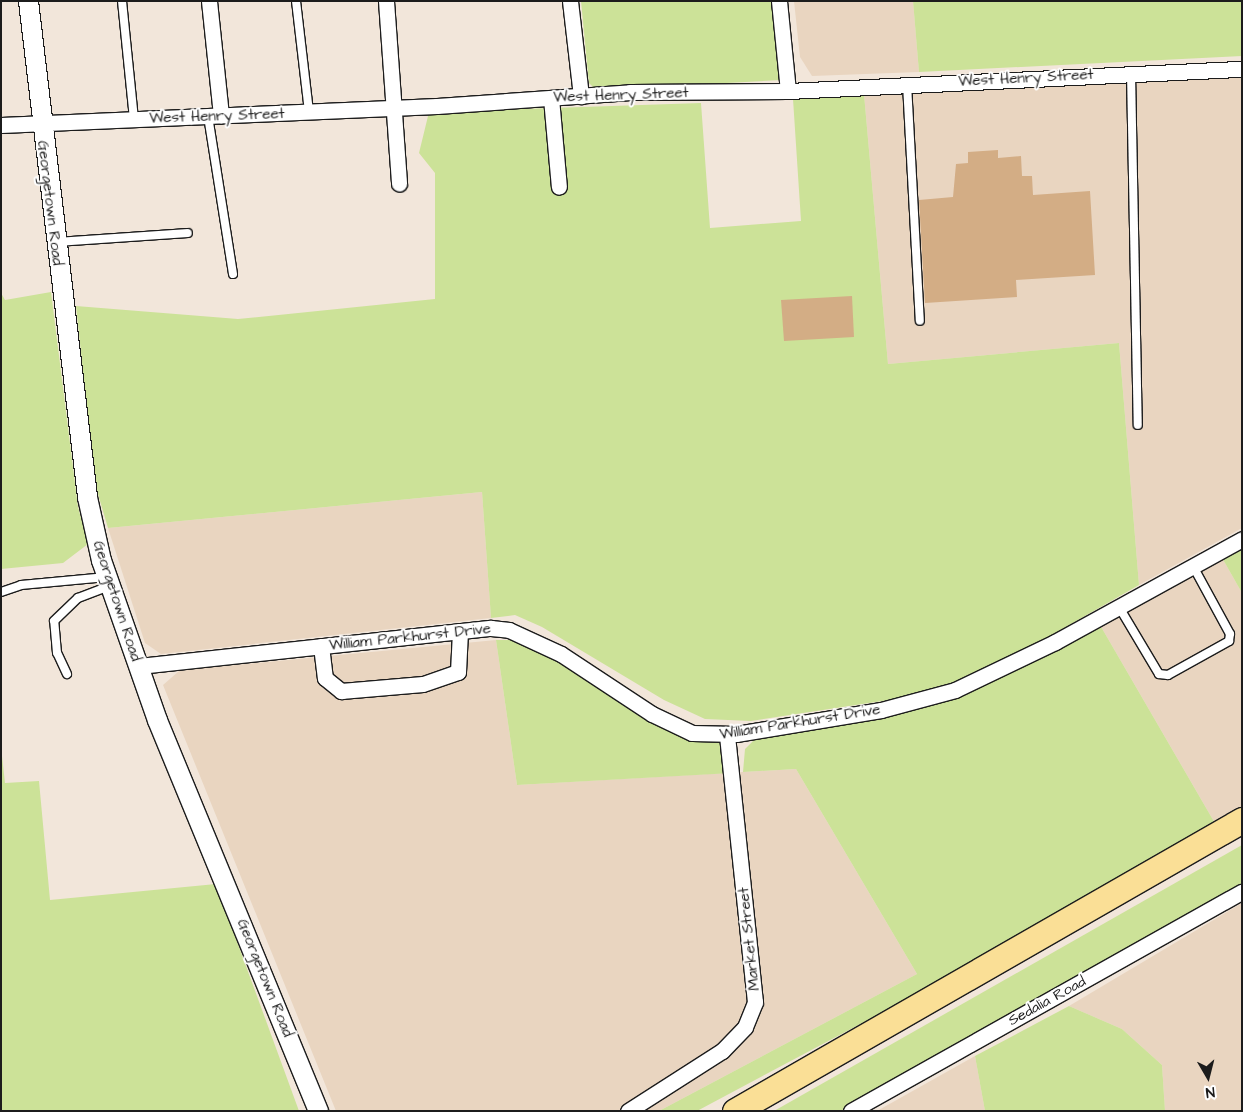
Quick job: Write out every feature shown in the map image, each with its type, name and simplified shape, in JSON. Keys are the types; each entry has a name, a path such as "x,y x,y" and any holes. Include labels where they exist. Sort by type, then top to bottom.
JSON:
{"highway":[{"path":"735,1111 1242,820"}],"street":[{"name":"Georgetown Road","path":"28,1 54,242 87,497 108,582 139,666 318,1111"},
{"path":"209,1 215,116"},
{"path":"386,1 396,108 399,184"},
{"path":"570,1 581,96"},
{"path":"779,1 788,91"},
{"name":"West Henry Street","path":"1,125 396,108 581,96 788,91 1242,68"},
{"path":"551,98 560,187"},
{"name":"William Parkhurst Drive","path":"139,666 460,631 509,630 561,654 684,729 727,735 931,699 985,677 1119,607 1242,539"},
{"path":"321,646 325,678 341,691 423,684 458,672 460,631"},
{"name":"Market Street","path":"628,1111 722,1051 745,1028 755,1002 727,735"},
{"name":"Sedalia Road","path":"851,1111 1242,892"}],"lane":[{"path":"122,1 134,119"},
{"path":"296,1 309,112"},
{"path":"1131,73 1138,425"},
{"path":"907,84 920,321"},
{"path":"215,116 233,274"},
{"path":"54,242 188,234"},
{"path":"1119,607 1158,674 1168,675 1229,641 1230,634 1193,566"},
{"path":"1,592 21,585 108,582"},
{"path":"67,674 57,653 54,621 78,598 108,582"}],"shaded area":[{"path":"794,1 913,1 919,72 812,76 800,57"},
{"path":"1242,76 1242,528 1139,585 1119,343 888,364 864,94"},
{"path":"482,492 491,618 161,654 145,643 108,528"},
{"path":"1221,556 1242,593 1242,810 1216,825 1100,625"},
{"path":"496,640 517,785 796,769 917,974 659,1111 336,1111 163,685 179,671"},
{"path":"1242,903 1242,1111 1165,1111 1162,1065 1122,1029 1069,1006"},
{"path":"975,1056 985,1111 877,1111"}],"green space":[{"path":"581,1 779,1 781,80 596,90 589,83"},
{"path":"913,1 1242,1 1242,56 919,72"},
{"path":"864,94 888,364 1119,343 1139,585 1010,659 954,685 902,698 751,721 705,719 664,700 542,627 515,615 491,618 482,492 108,528 95,484 76,306 238,319 435,299 435,173 419,153 429,112 701,103 710,228 801,221 793,99"},
{"path":"51,292 78,507 88,544 63,563 1,569 1,293 5,300"},
{"path":"1242,545 1242,593 1221,556"},
{"path":"1100,625 1216,825 926,989 697,1111 659,1111 917,974 796,769 743,772 745,749 758,736 828,726 951,699"},
{"path":"496,640 519,640 547,648 640,711 718,737 728,752 732,773 517,785"},
{"path":"1,747 5,783 39,781 50,900 216,884 299,1111 1,1111"},
{"path":"1242,845 1242,884 841,1111 774,1111"},
{"path":"1069,1006 1122,1029 1162,1065 1165,1111 985,1111 975,1056"}],"building":[{"path":"998,150 998,158 1021,156 1022,176 1032,176 1033,195 1090,191 1095,275 1016,280 1017,297 925,303 919,200 953,197 956,164 968,163 968,152"},
{"path":"852,296 854,337 784,341 781,300"}]}
